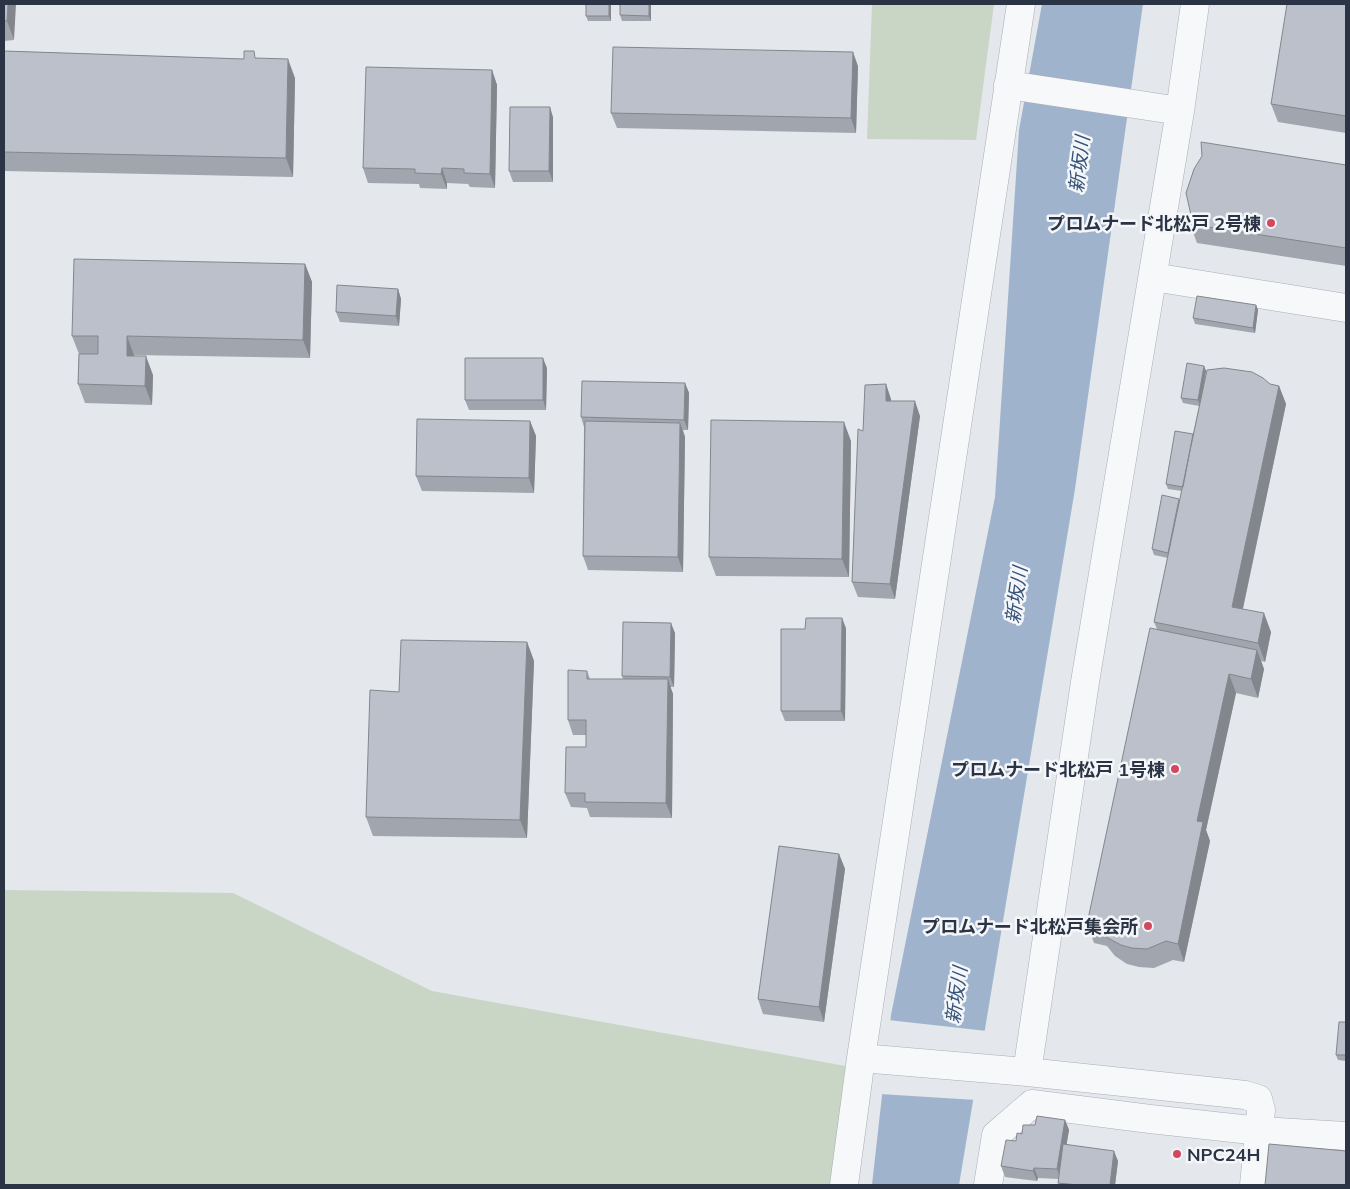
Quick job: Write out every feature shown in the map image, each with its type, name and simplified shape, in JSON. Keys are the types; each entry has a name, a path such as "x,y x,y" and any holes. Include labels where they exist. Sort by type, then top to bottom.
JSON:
{"street":[{"path":"844,1185 870,1059 1021,4"},
{"path":"1027,1072 1085,682 1180,112 1195,4"},
{"path":"1008,85 1180,112"},
{"path":"1153,277 1346,308"},
{"path":"870,1059 1027,1072 1246,1095 1258,1099 1261,1110 1254,1185"},
{"path":"988,1185 996,1136 1032,1104 1260,1131 1346,1136"}],"green space":[{"path":"872,4 994,4 976,140 867,139"},
{"path":"4,890 233,893 432,991 851,1067 831,1185 4,1185"}],"water":[{"name":"新坂川","path":"1042,4 1143,4 1075,489 959,1185 872,1185 891,1015 995,497 1019,130"}],"pier":[{"path":"888,1020 987,1031 976,1100 880,1094"}],"building":[{"path":"4,4 8,4 7,21 4,21"},
{"path":"586,4 609,4 609,16 586,16"},
{"path":"620,4 649,4 649,16 620,15"},
{"path":"1287,4 1346,4 1346,116 1271,104"},
{"path":"613,47 853,52 851,118 611,113"},
{"path":"4,51 244,59 244,51 254,51 255,58 288,59 286,158 4,152"},
{"path":"366,67 492,70 490,174 464,173 464,169 442,168 441,174 415,173 415,169 363,168"},
{"path":"510,107 550,107 549,171 509,171"},
{"name":"プロムナード北松戸 2号棟","path":"1201,142 1346,165 1346,248 1190,224 1191,215 1186,193 1194,169 1202,156"},
{"path":"74,259 305,264 303,340 127,336 127,356 146,356 145,386 78,384 79,354 98,354 98,336 72,336"},
{"path":"337,285 398,289 396,316 336,312"},
{"path":"1197,296 1256,305 1253,328 1193,318"},
{"path":"465,358 543,358 543,400 465,400"},
{"path":"1187,363 1204,366 1198,400 1181,398"},
{"path":"1224,368 1252,372 1270,384 1279,386 1232,607 1264,613 1258,643 1154,622 1207,370"},
{"path":"582,381 685,383 684,420 581,417"},
{"path":"886,384 886,401 915,401 890,584 852,582 858,429 863,431 865,385"},
{"path":"417,419 530,421 529,478 416,476"},
{"path":"711,420 844,422 842,559 709,557"},
{"path":"585,421 680,423 678,557 583,556"},
{"path":"1175,431 1193,434 1183,487 1166,484"},
{"path":"1162,495 1179,499 1168,553 1152,549"},
{"path":"806,618 842,618 841,711 781,711 781,629 805,629"},
{"path":"623,622 671,623 670,677 622,676"},
{"name":"プロムナード北松戸 1号棟","path":"1150,628 1257,650 1251,679 1229,674 1197,821 1203,822 1178,944 1166,941 1147,949 1121,945 1108,938 1100,927 1087,924"},
{"path":"401,640 527,642 520,820 366,817 370,690 399,692"},
{"path":"568,670 587,671 587,679 668,679 666,803 585,802 585,793 565,793 566,747 586,747 586,720 568,720"},
{"path":"779,846 839,854 819,1007 758,999"},
{"path":"1339,1022 1346,1022 1346,1055 1336,1055"},
{"path":"1037,1116 1065,1120 1057,1169 1034,1168 1033,1171 1001,1166 1006,1140 1016,1141 1017,1133 1022,1134 1023,1125 1035,1125"},
{"path":"1063,1144 1114,1151 1110,1185 1058,1183"},
{"path":"1269,1144 1346,1151 1346,1185 1265,1185"}],"place":[{"name":"プロムナード北松戸 2号棟","path":"1271,223"},
{"name":"プロムナード北松戸 1号棟","path":"1175,769"},
{"name":"プロムナード北松戸集会所","path":"1148,926"},
{"name":"NPC24H","path":"1177,1154"}]}
